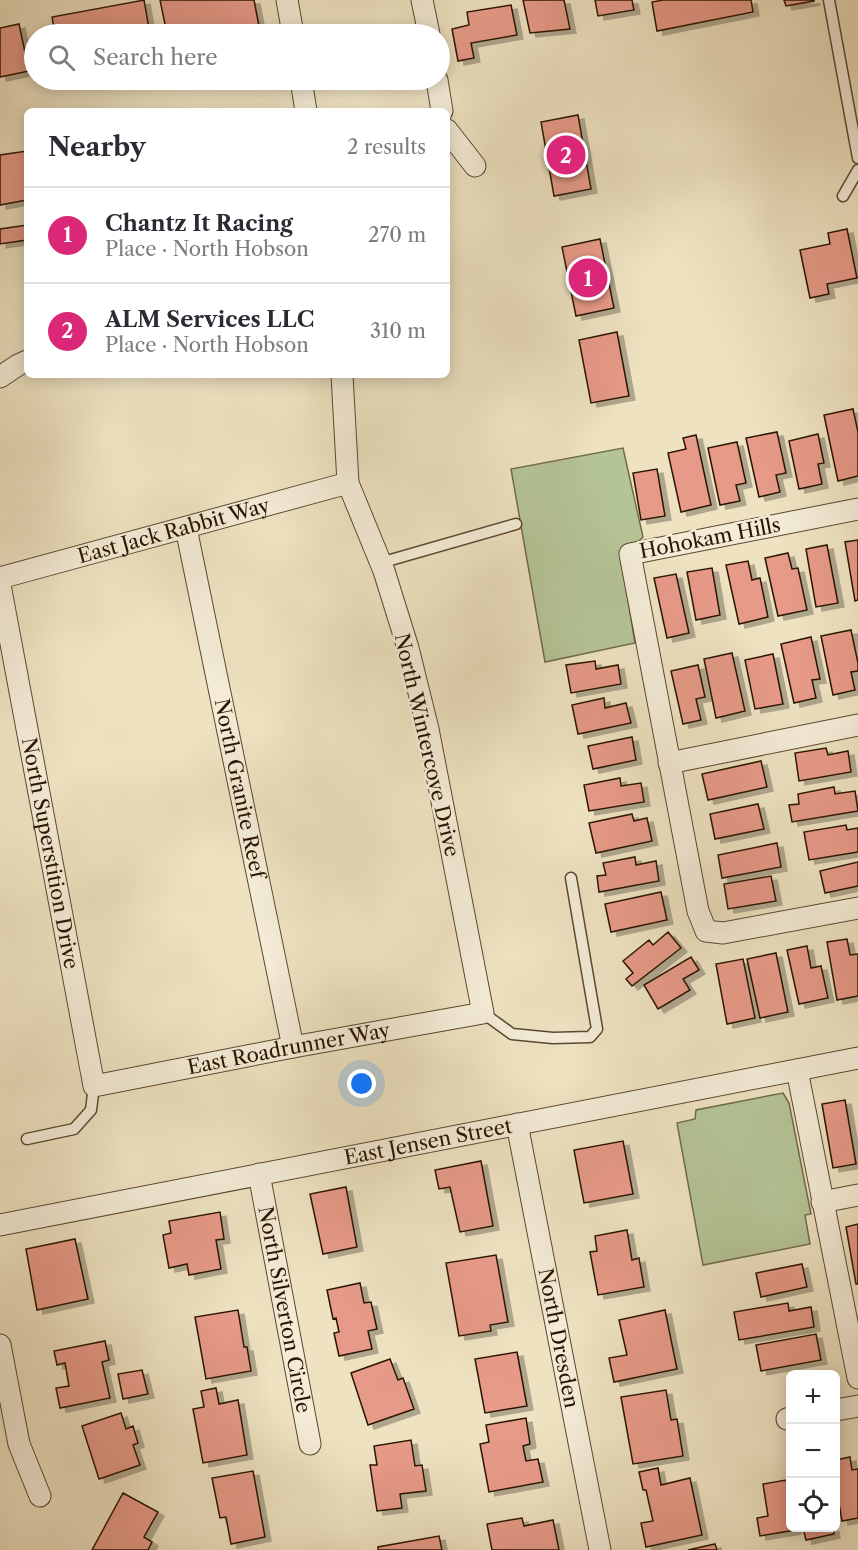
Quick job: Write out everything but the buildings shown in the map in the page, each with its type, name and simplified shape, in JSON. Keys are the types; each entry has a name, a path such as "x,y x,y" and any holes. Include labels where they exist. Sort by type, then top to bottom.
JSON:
{"street":[{"path":"287,0 291,24"},
{"path":"422,0 427,24"},
{"path":"303,90 306,108"},
{"path":"439,90 442,108"},
{"path":"450,134 475,166"},
{"path":"0,377 24,362"},
{"name":"North Wintercove Drive","path":"342,378 348,483 380,563 408,648 428,729 483,1013"},
{"name":"East Jack Rabbit Way","path":"0,578 348,483"},
{"name":"Hohokam Hills","path":"858,509 630,554 698,911 706,932 723,933 858,908"},
{"name":"North Granite Reef","path":"186,528 293,1047"},
{"name":"North Superstition Drive","path":"0,585 94,1086"},
{"path":"669,763 858,725"},
{"name":"East Roadrunner Way","path":"94,1086 483,1013"},
{"name":"East Jensen Street","path":"0,1225 858,1058"},
{"path":"797,1070 858,1378"},
{"name":"North Dresden","path":"517,1124 600,1550"},
{"name":"North Silverton Circle","path":"259,1174 310,1444"},
{"path":"822,1202 858,1195"},
{"path":"0,1346 19,1444 40,1496"},
{"path":"840,1409 858,1407"}],"lane":[{"path":"829,0 858,158"},
{"path":"843,196 858,170"},
{"path":"380,563 516,524"},
{"path":"483,1013 512,1034 553,1038 590,1037 597,1029 571,878"},
{"path":"27,1139 74,1129 91,1110 94,1086"}],"green space":[{"path":"623,448 643,537 630,549 622,564 635,643 545,662 511,469"},
{"path":"783,1093 789,1103 811,1214 805,1215 810,1244 703,1265 677,1123 695,1119 696,1110"}],"place":[{"name":"ALM Services LLC","path":"566,155"},
{"name":"Chantz It Racing","path":"588,278"}]}
